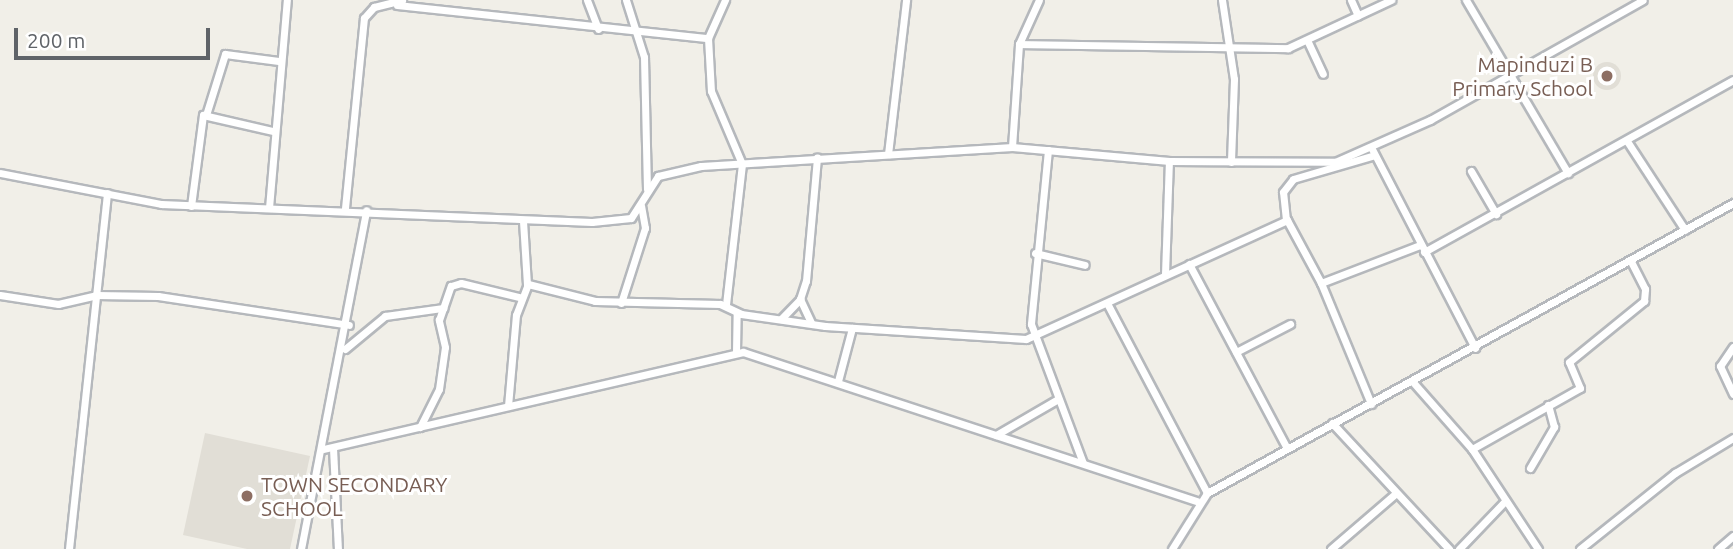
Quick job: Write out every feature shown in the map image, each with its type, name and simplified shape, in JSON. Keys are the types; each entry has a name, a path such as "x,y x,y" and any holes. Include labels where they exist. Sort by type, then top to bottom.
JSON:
{"street":[{"path":"269,208 279,61 287,0"},
{"path":"587,0 598,29"},
{"path":"621,303 645,228 641,206 647,189 644,57 626,0"},
{"path":"725,0 708,38 712,94 742,164 726,305"},
{"path":"888,154 906,0"},
{"path":"1012,147 1019,44 1039,0"},
{"path":"1222,0 1234,79 1231,162"},
{"path":"1351,0 1358,16"},
{"path":"1019,44 1282,49 1308,42 1391,0"},
{"path":"1466,0 1507,76 1568,173"},
{"path":"1371,404 1321,283 1286,220 1283,192 1293,179 1373,152 1643,0"},
{"path":"345,208 364,18 376,6 399,3 598,29 708,38"},
{"path":"1308,42 1323,74"},
{"path":"191,206 199,125 206,115 225,54 279,61"},
{"path":"1321,283 1422,249 1496,214 1733,80"},
{"path":"206,115 273,131"},
{"path":"1627,141 1685,230"},
{"path":"647,189 669,170 817,157 1012,147 1169,161 1315,164 1373,152"},
{"path":"1048,150 1035,253 1033,339 1083,463"},
{"path":"1373,152 1475,348"},
{"path":"781,319 800,299 811,248 817,157"},
{"path":"1165,274 1169,161"},
{"path":"1471,171 1496,214"},
{"path":"0,173 191,206 345,208 523,221 624,220 641,206"},
{"path":"69,549 107,193"},
{"path":"1172,549 1197,501 1207,493 1475,348 1733,203"},
{"path":"301,549 349,325 366,210"},
{"path":"527,285 621,303 726,305 737,313 852,328 1033,339 1108,305 1165,274 1286,220"},
{"path":"508,406 519,297 527,285 523,221"},
{"path":"1035,253 1085,265"},
{"path":"1472,449 1580,388 1569,362 1644,301 1645,289 1631,261"},
{"path":"1189,264 1287,448"},
{"path":"420,427 439,389 443,308 456,282 519,297"},
{"path":"0,295 58,304 96,295 172,298 349,325"},
{"path":"800,299 811,323"},
{"path":"1108,305 1207,493"},
{"path":"344,349 385,316 443,308"},
{"path":"736,352 737,313"},
{"path":"1236,352 1290,324"},
{"path":"838,381 852,328"},
{"path":"1733,347 1720,366 1733,394"},
{"path":"323,449 736,352 838,381 1197,501"},
{"path":"1412,381 1472,449 1504,502 1538,549"},
{"path":"996,435 1058,399"},
{"path":"1530,468 1554,427 1548,405"},
{"path":"1332,423 1395,494 1449,549"},
{"path":"1580,549 1675,473 1733,438"},
{"path":"332,448 338,549"},
{"path":"1331,549 1395,494"},
{"path":"1459,549 1504,502"},
{"path":"1718,549 1733,537"}],"shaded area":[{"name":"Mapinduzi B Primary School","path":"1607,62 1617,66 1621,76 1617,86 1607,90 1597,86 1593,76 1597,66"},
{"name":"TOWN SECONDARY SCHOOL","path":"205,433 310,456 290,549 247,549 183,535"}],"place":[{"name":"Mapinduzi B Primary School","path":"1607,76"},
{"name":"TOWN SECONDARY SCHOOL","path":"247,496"}]}
